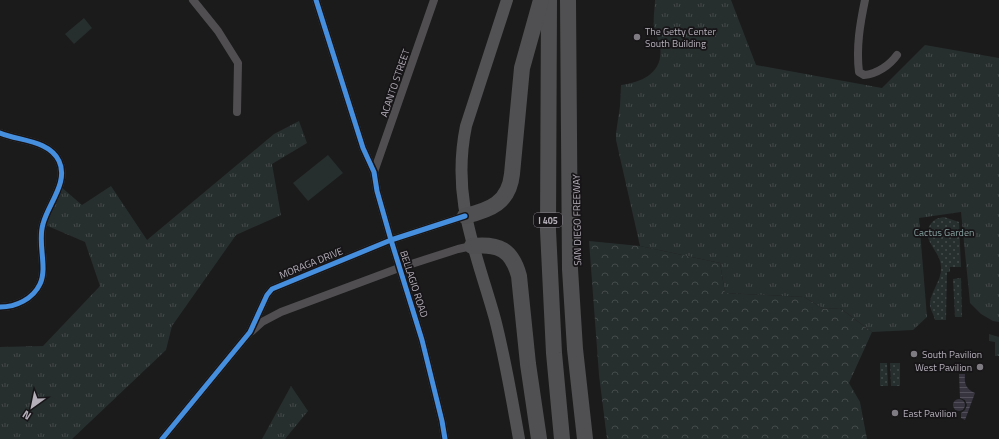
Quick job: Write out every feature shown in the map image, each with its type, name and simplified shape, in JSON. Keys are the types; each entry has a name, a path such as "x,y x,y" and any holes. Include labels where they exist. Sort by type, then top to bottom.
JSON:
{"highway":[{"path":"465,216 480,212 493,206 503,198 510,187 522,68 541,0"},
{"name":"I 405","path":"549,0 548,230 554,353 562,439"},
{"path":"568,0 570,269 576,357 585,439"},
{"name":"SAN DIEGO FREEWAY","path":"576,0 577,244 583,341 593,439"},
{"path":"472,246 487,244 499,247 512,259 516,267 519,276 533,404 539,439"}],"main road":[{"path":"507,0 468,119 464,137 461,176 465,216 472,246 494,318 519,439"}],"street":[{"path":"192,0 218,31 238,63 237,112"},
{"name":"BELLAGIO ROAD","path":"316,0 363,148 374,172 377,191 399,268 422,340 445,439"},
{"name":"ACANTO STREET","path":"374,172 434,0"},
{"path":"865,0 860,22 858,43 859,72 864,75 875,72 891,63 897,55"},
{"path":"0,133 38,144 49,150 59,160 62,173 60,186 43,224 40,239 43,270 40,284 33,294 22,303 0,307"},
{"name":"MORAGA DRIVE","path":"250,332 266,295 272,289 391,240 465,216"},
{"name":"MORAGA DRIVE","path":"162,439 250,332 276,314 399,268 458,248 472,246"},
{"path":"263,302 270,311 276,314"}],"green space":[{"path":"655,0 731,0 756,65 882,88 925,45 999,58 999,322 993,321 981,314 970,303 961,212 919,218 927,317 913,330 872,332 840,308 824,309 804,297 725,293 720,263 640,246 616,140 616,133 621,85 629,84 644,78 655,69 659,63 660,46 654,27"},
{"path":"84,18 92,28 74,44 65,34"},
{"path":"299,121 307,143 272,164 281,215 236,235 172,326 166,350 72,439 0,439 0,347 43,346 100,286 85,242 43,224 60,186 82,205 111,186 147,240 274,134"},
{"path":"328,155 343,173 308,201 293,183"},
{"name":"Cactus Garden","path":"944,217 959,222 961,267 950,267 950,272 947,272 946,320 935,320 930,307 930,302 940,276 941,267 938,256 928,237 928,232 933,221"},
{"path":"589,241 640,246 720,263 725,293 804,297 824,309 840,308 872,332 849,383 860,402 867,439 607,439 599,375"},
{"path":"961,278 962,317 955,317 953,279"},
{"path":"989,334 999,337 999,356 995,356 995,342 989,341"},
{"path":"880,363 887,363 888,386 880,386"},
{"path":"890,363 900,363 900,386 891,386"},
{"path":"291,386 308,411 285,439 262,439"}],"shaded area":[{"path":"959,374 965,374 966,386 975,393 965,420 961,418 961,413 965,410 967,405 965,400 960,398"},
{"path":"957,399 961,399 965,405 961,411 957,411 953,407 953,403"}],"cycle path":[{"path":"316,0 363,148 374,172 377,191 422,340 445,439"},
{"path":"0,133 33,142 48,149 59,161 61,169 60,185 41,231 43,270 40,284 33,294 18,304 0,307"},
{"path":"162,439 250,332 267,295 272,289 391,240 465,216"}],"place":[{"name":"The Getty Center South Building","path":"637,37"},
{"name":"South Pavilion","path":"914,354"},
{"name":"West Pavilion","path":"980,367"},
{"name":"East Pavilion","path":"895,413"}]}
